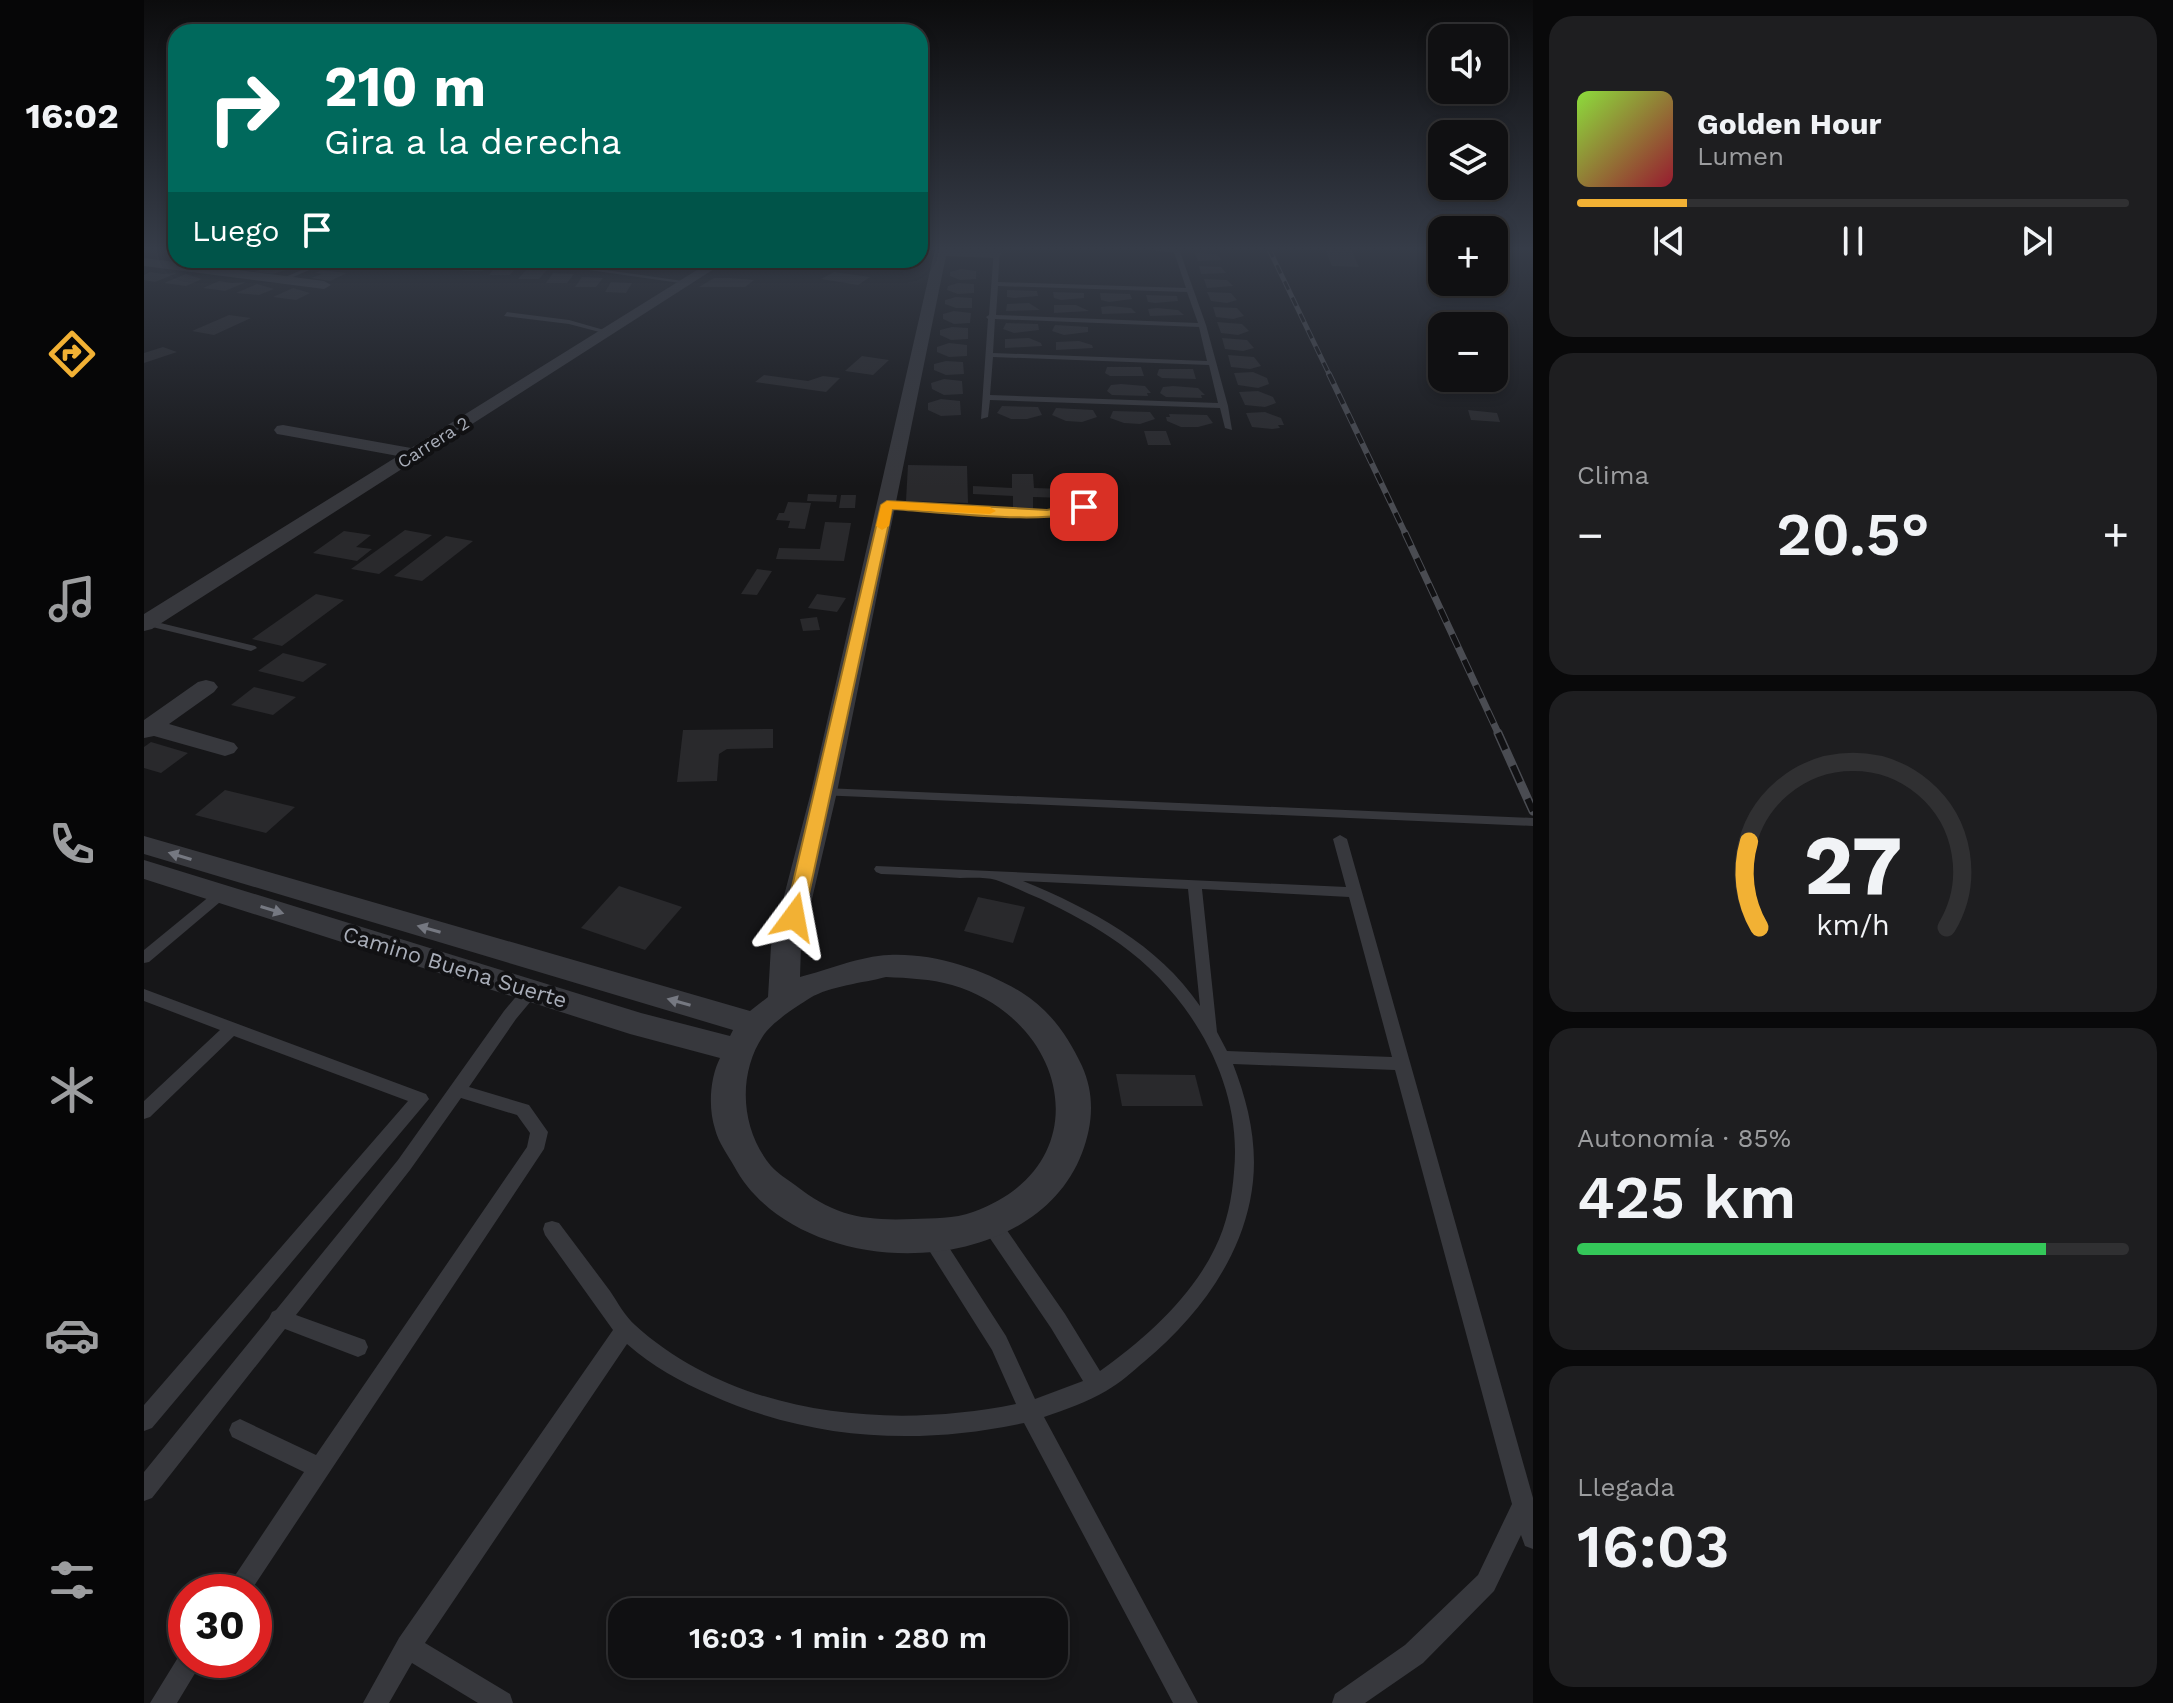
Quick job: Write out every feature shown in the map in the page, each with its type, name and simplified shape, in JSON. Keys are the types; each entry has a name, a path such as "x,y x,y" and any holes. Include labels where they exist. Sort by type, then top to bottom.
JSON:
{"street":[{"name":"Carrera 2","path":"146,623 613,328"},
{"path":"784,997 786,946 824,792 924,328"},
{"path":"283,430 414,454"},
{"path":"147,729 206,687"},
{"path":"147,729 225,748"},
{"name":"Camino Buena Suerte","path":"144,845 233,885 530,991 641,1025 745,1037"},
{"name":"Camino Buena Suerte","path":"144,869 233,885 745,1037"},
{"path":"913,967 967,978 1015,1003 1035,1019 1065,1060 1073,1083 1073,1131 1064,1155 1050,1177 1031,1197 990,1222 932,1238 887,1238 842,1230 802,1213 769,1189 744,1160 730,1129 726,1088 745,1037 784,997 819,980 858,969 913,967"}],"lane":[{"path":"594,328 607,332"},
{"path":"984,417 990,328"},
{"path":"1203,328 1229,428"},
{"path":"989,355 1212,363"},
{"path":"986,397 1224,406"},
{"path":"887,505 1047,514 1072,512 1087,503 1081,479"},
{"path":"146,623 251,648"},
{"path":"824,792 1533,822"},
{"path":"1340,839 1533,1538"},
{"path":"881,869 1195,887 1354,892"},
{"path":"552,1229 625,1330 686,1373 744,1399 839,1425 922,1428 1030,1412 1097,1385 1173,1325 1207,1283 1230,1238 1244,1191 1246,1144 1240,1100 1225,1057 1210,1030 1179,988 1141,952 1098,922 999,876"},
{"path":"144,958 233,885"},
{"path":"1195,887 1210,1030"},
{"path":"144,1490 404,1165 530,991"},
{"path":"144,995 420,1099 144,1421"},
{"path":"144,1112 232,1028"},
{"path":"1225,1057 1402,1064"},
{"path":"248,1574 535,1149 539,1132 523,1110 457,1090"},
{"path":"990,1222 1097,1385"},
{"path":"932,1238 999,1343 1030,1412 1186,1703"},
{"path":"279,1318 358,1347"},
{"path":"375,1703 408,1647 625,1330"},
{"path":"240,1430 320,1468"},
{"path":"1344,1703 1414,1654 1486,1583 1524,1504"},
{"path":"408,1647 501,1703"},
{"path":"162,1703 179,1678"}],"building":[{"path":"198,328 228,328 214,335 192,331"},
{"path":"968,328 968,339 951,340 940,335 940,330"},
{"path":"1039,328 1039,330 1014,333 1003,329"},
{"path":"1053,328 1088,328 1088,332 1064,335 1052,331"},
{"path":"1219,328 1249,331 1238,335 1221,333"},
{"path":"1029,338 1042,346 1005,348 1005,339"},
{"path":"1222,338 1247,340 1254,348 1243,351 1225,349"},
{"path":"1079,341 1093,348 1056,350 1056,342"},
{"path":"949,343 967,345 967,356 949,357 937,352 937,347"},
{"path":"163,347 177,352 144,363 144,353"},
{"path":"1228,355 1254,357 1261,366 1250,369 1231,367"},
{"path":"862,356 889,360 873,375 845,371"},
{"path":"963,362 964,374 946,375 934,370 934,364"},
{"path":"1107,367 1141,367 1144,376 1110,376 1105,373"},
{"path":"1159,369 1193,369 1196,379 1162,378 1157,375"},
{"path":"1253,372 1267,378 1269,384 1258,388 1238,385 1234,373"},
{"path":"764,375 808,381 823,376 840,378 826,392 755,382"},
{"path":"944,379 962,381 963,394 944,395 932,389 931,383"},
{"path":"1111,385 1145,386 1151,393 1147,393 1148,396 1112,395 1107,391"},
{"path":"1163,387 1198,388 1205,395 1201,395 1202,398 1166,397 1160,393"},
{"path":"1258,391 1273,397 1276,403 1265,407 1245,405 1239,392"},
{"path":"941,399 960,401 961,415 941,416 928,410 928,403"},
{"path":"1002,406 1038,407 1042,415 1011,419 997,413"},
{"path":"1056,408 1093,410 1097,417 1082,422 1066,421 1052,415"},
{"path":"1468,410 1497,413 1500,422 1471,420"},
{"path":"1113,411 1150,412 1155,419 1140,424 1124,423 1110,418"},
{"path":"1265,412 1281,418 1284,425 1272,429 1252,427 1246,413"},
{"path":"1169,414 1207,415 1213,423 1181,427 1167,421"},
{"path":"1144,431 1166,431 1171,445 1148,445"},
{"path":"908,465 967,466 968,503 906,501"},
{"path":"1012,474 1033,474 1034,488 1065,489 1066,498 1033,497 1033,510 1013,509 1013,496 973,494 973,486 1012,488"},
{"path":"808,494 837,495 836,502 807,501"},
{"path":"841,495 856,495 855,508 839,508"},
{"path":"788,502 811,503 805,529 788,528 790,521 776,520 779,513 784,513"},
{"path":"825,522 851,523 844,561 776,559 779,548 820,549"},
{"path":"405,530 432,535 379,574 351,569"},
{"path":"344,531 371,535 356,547 372,549 357,561 313,553"},
{"path":"446,536 473,541 422,581 394,576"},
{"path":"757,569 772,571 757,595 741,594"},
{"path":"316,594 344,600 282,646 252,639"},
{"path":"817,594 846,598 837,612 808,608"},
{"path":"817,617 820,630 803,631 800,619"},
{"path":"283,653 327,664 303,682 258,671"},
{"path":"254,687 296,697 273,715 231,705"},
{"path":"773,729 773,748 727,749 719,754 717,781 677,782 683,730"},
{"path":"151,742 188,753 161,773 144,768 144,747"},
{"path":"225,790 295,807 266,833 195,815"},
{"path":"619,886 682,907 645,950 581,928"},
{"path":"978,897 1025,907 1013,943 964,931"},
{"path":"1116,1074 1195,1075 1203,1106 1122,1106"}],"railway":[{"path":"1307,328 1330,376"},
{"path":"1329,374 1406,535"},
{"path":"1405,533 1499,735"},
{"path":"1498,733 1533,811"}],"slow traffic":[{"path":"882,526 887,505 990,511"}],"route":[{"path":"794,917 887,505 1047,514 1072,512 1084,507"}]}
